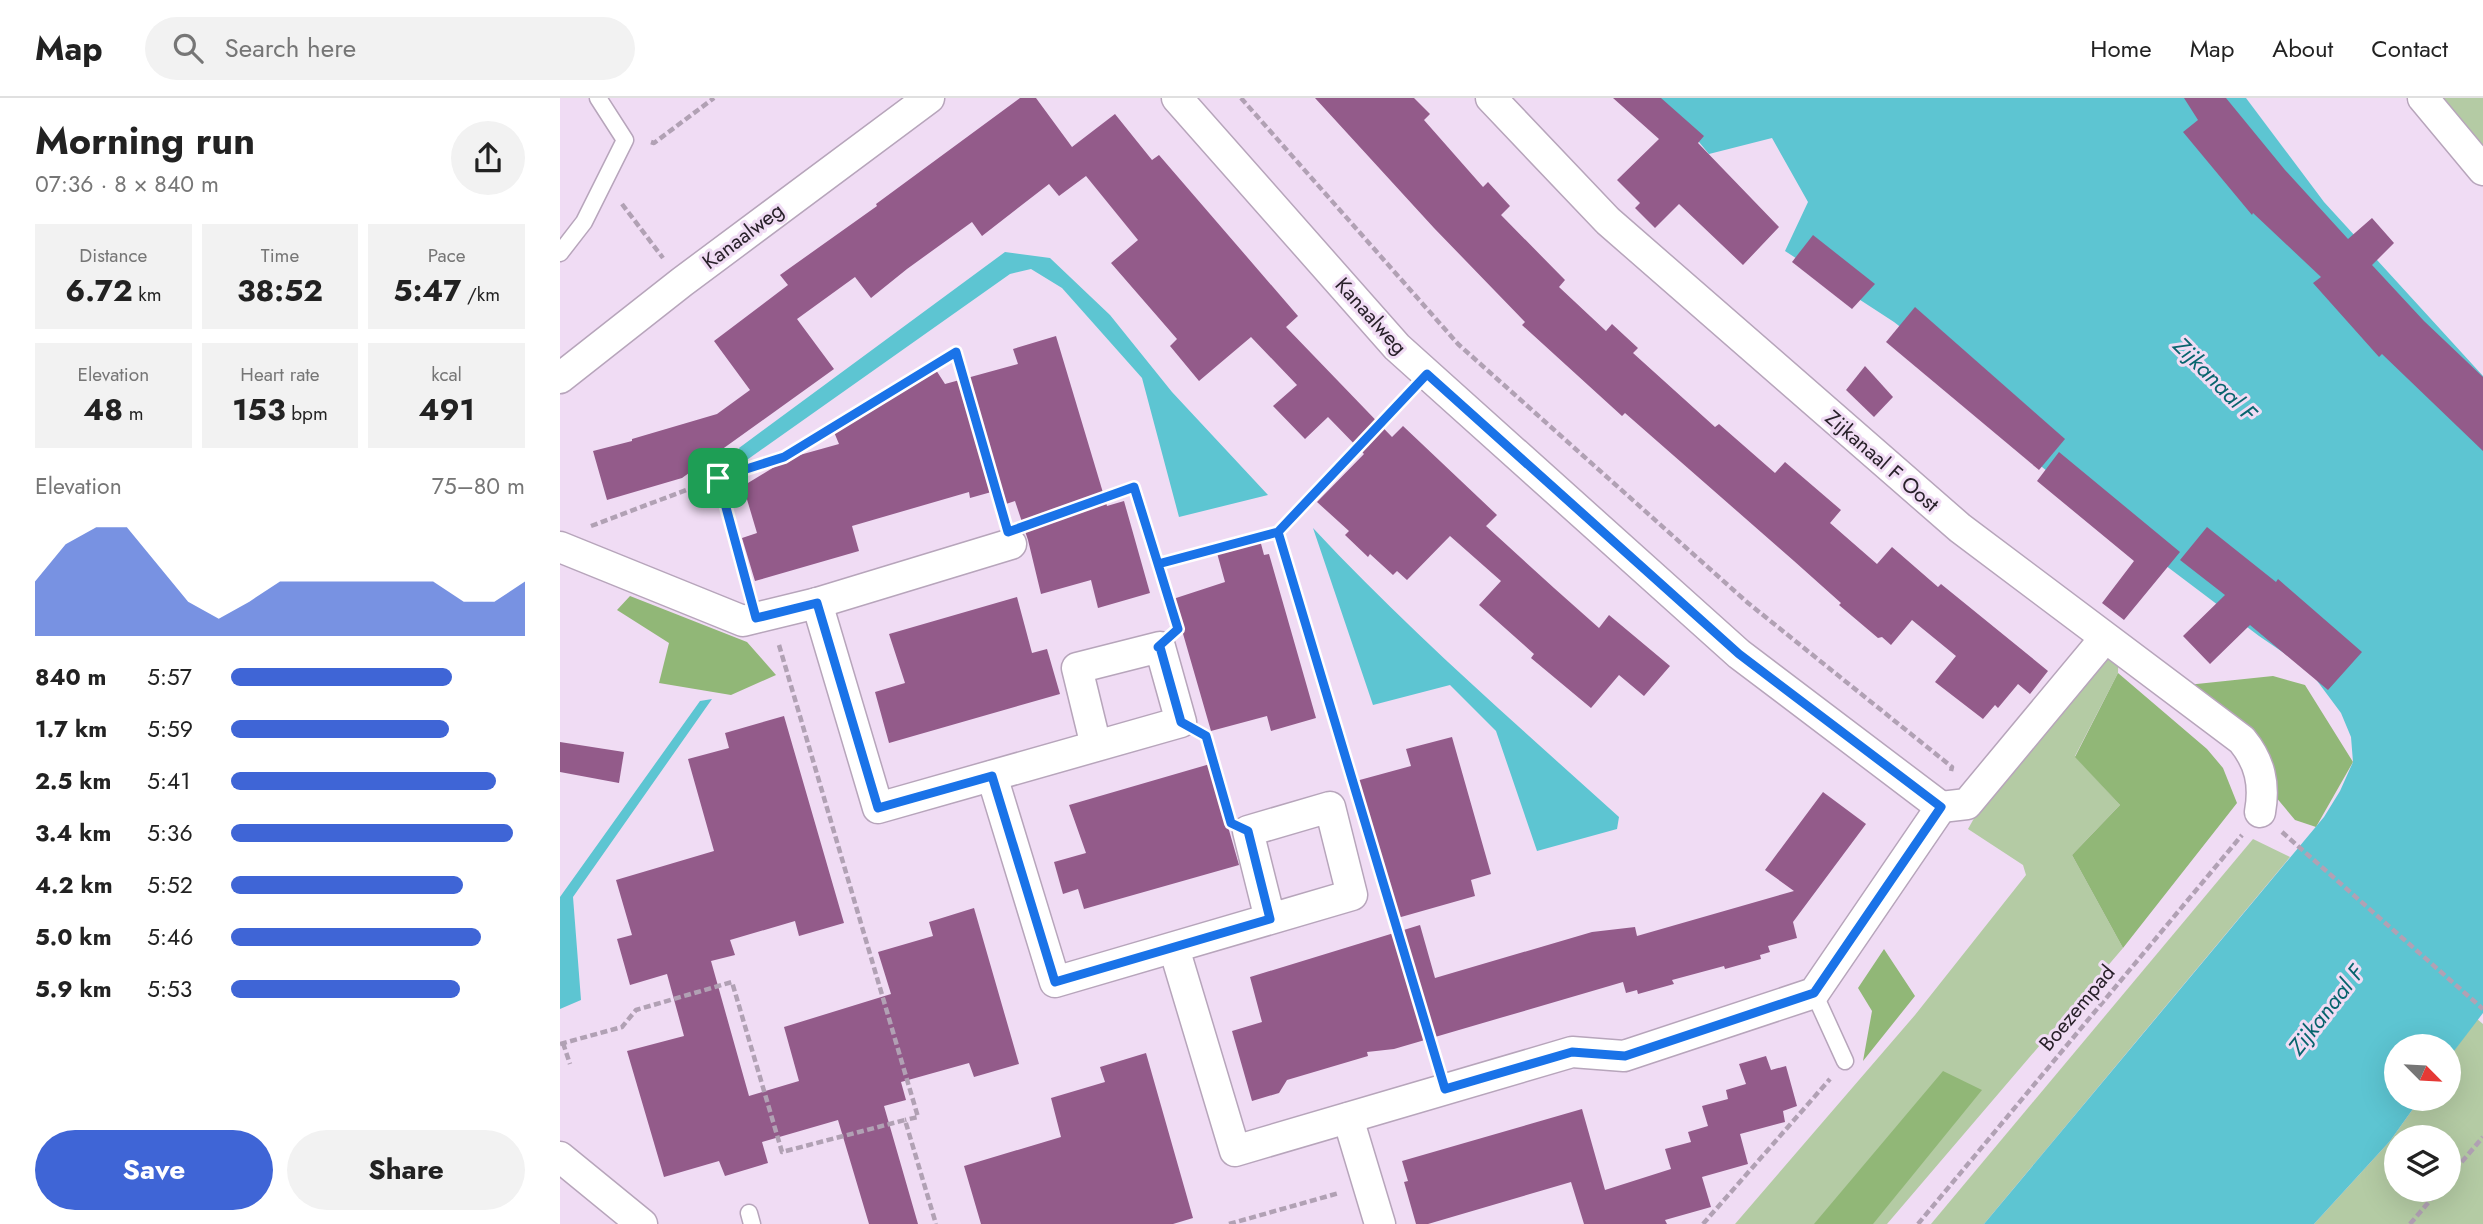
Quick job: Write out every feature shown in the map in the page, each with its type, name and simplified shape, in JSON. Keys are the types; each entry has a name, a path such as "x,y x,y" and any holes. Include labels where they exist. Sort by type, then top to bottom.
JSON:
{"street":[{"name":"Kanaalweg","path":"560,379 682,282 929,98"},
{"name":"Kanaalweg","path":"1177,98 1397,347 1739,654 1941,807"},
{"name":"Zijkanaal F Oost","path":"1491,98 1608,221 1960,528 2242,740 2254,754 2264,792 2260,812"},
{"path":"2423,98 2483,170"},
{"path":"560,547 743,621 817,603 1012,530"},
{"path":"817,603 878,808 1181,722 1160,647 1077,668 1096,746"},
{"path":"1174,948 1235,1151 1572,1052 1625,1056 1814,993 1941,807 1967,804 2105,638"},
{"path":"992,776 1055,982 1352,895 1330,807 1248,831 1270,919"},
{"path":"1349,1118 1380,1224"},
{"path":"560,1157 642,1224"}],"lane":[{"path":"560,253 584,222 625,140 598,98"},
{"path":"1814,993 1845,1061"}],"path":[{"path":"625,140 654,143 714,98"},
{"path":"1241,98 1458,344 1748,603 1952,767 1941,807"},
{"path":"636,222 659,252"},
{"path":"584,528 718,478 784,457 956,352 1012,530 1134,487 1178,629 1158,647"},
{"path":"1158,564 1278,532 1427,374"},
{"path":"570,1064 561,1044 622,1027 636,1010 732,982 782,1152 918,1117 718,478"},
{"path":"1278,532 1353,784"},
{"path":"1181,722 1206,736 1231,823 1248,831"},
{"name":"Boezempad","path":"1918,1224 2260,812"},
{"path":"2283,832 2483,1009"},
{"path":"1385,890 1445,1089"},
{"path":"1703,1224 1845,1061"},
{"path":"905,1120 936,1224"},
{"path":"2461,1163 2483,1137"},
{"path":"1229,1224 1368,1185"},
{"path":"2410,1224 2429,1202"}],"green space":[{"path":"2436,98 2483,98 2483,155"},
{"path":"630,596 747,642 776,675 731,695 659,683 669,643 617,610"},
{"path":"2119,634 2118,673 2075,756 2120,805 2072,855 2123,948 1887,1224 1735,1224 1915,1015 2026,875 2023,865 1968,829 1986,797"},
{"path":"2118,673 2207,749 2223,768 2237,803 2123,948 2072,855 2120,805 2075,757"},
{"path":"2273,676 2305,685 2353,762 2316,827 2295,820 2275,796 2269,755 2187,685"},
{"path":"2253,839 2290,857 1984,1224 1931,1224"},
{"path":"1884,949 1915,996 1863,1061 1872,1011 1858,988"},
{"path":"2477,1019 2483,1024 2483,1224 2314,1224 2384,1148 2384,1202 2461,1202 2461,1125 2401,1125 2411,1111 2461,1111 2461,1041"},
{"path":"1943,1071 1982,1090 1873,1224 1814,1224"}],"water":[{"name":"Zijkanaal F","path":"1647,98 2246,98 2324,202 2483,376 2483,1013 2461,1042 2461,1034 2384,1034 2384,1111 2411,1111 2401,1125 2384,1125 2384,1148 2314,1224 1984,1224 2324,817 2353,762 2351,737 2341,713 2309,670 2157,559 2037,463 2034,430 1894,322 1785,251 1808,202 1772,138 1709,154 1694,136"},
{"path":"1005,252 1050,258 1110,315 1172,392 1268,495 1179,517 1142,378 1062,288 1031,269 1010,274 744,462 739,448"},
{"path":"1313,528 1425,640 1619,817 1617,829 1537,851 1496,731 1450,685 1373,705"},
{"path":"712,699 573,897 581,1000 560,1009 560,897 700,701"}],"building":[{"path":"1020,98 1036,98 1072,147 1115,114 1152,160 1159,155 1298,316 1286,327 1392,437 1403,426 1497,515 1486,526 1599,628 1609,615 1670,666 1644,696 1619,675 1591,708 1531,658 1534,654 1479,605 1501,581 1450,536 1407,580 1397,571 1393,575 1370,554 1368,557 1345,535 1349,531 1317,502 1364,454 1328,417 1305,439 1273,406 1297,385 1251,337 1199,381 1170,346 1177,339 1111,263 1138,240 1086,176 1059,196 1049,184 982,236 972,222 871,298 855,277 797,319 834,369 682,478 607,500 593,451 717,414 750,390 714,341 788,285 780,275"},
{"path":"1315,98 1414,98 1430,114 1424,120 1483,187 1488,182 1510,206 1501,215 1565,280 1559,287 1606,331 1612,324 1638,348 1633,353 1715,427 1719,424 1775,473 1785,462 1841,510 1830,523 1877,564 1892,547 1938,587 1941,584 2048,671 2030,694 2018,684 1998,708 1995,705 1983,719 1935,682 1956,656 1912,620 1891,645 1882,637 1878,638 1794,561 1625,413 1622,416 1522,325 1525,322"},
{"path":"1613,98 1661,98 1704,136 1698,143 1779,227 1743,265 1679,204 1655,228 1635,208 1640,203 1617,180 1659,139"},
{"path":"2184,98 2226,98 2285,170 2348,239 2372,218 2394,243 2372,265 2424,321 2483,377 2483,451 2382,354 2379,357 2313,283 2321,277 2253,213 2252,215 2183,132 2198,120"},
{"path":"1813,235 1875,284 1852,309 1792,262"},
{"path":"1915,307 2065,439 2039,470 1886,342"},
{"path":"1056,336 1107,506 1124,501 1150,593 1098,608 1091,580 1041,594 1015,501 1006,504 1002,489 970,498 969,492 852,526 859,551 755,581 742,538 757,533 743,486 789,458 839,444 834,432 936,370 945,384 1018,364 1013,349"},
{"path":"1865,366 1893,397 1874,417 1846,390"},
{"path":"2059,452 2180,552 2124,620 2102,603 2134,561 2037,481"},
{"path":"2207,527 2276,582 2278,579 2362,652 2328,690 2250,625 2210,664 2183,636 2225,595 2180,560"},
{"path":"1260,540 1264,555 1269,554 1316,718 1271,731 1267,716 1211,731 1173,599 1225,582 1217,553"},
{"path":"1017,597 1032,653 1047,649 1060,694 889,743 875,692 905,683 889,634"},
{"path":"784,716 844,923 799,936 795,921 730,940 735,955 711,961 749,1096 799,1081 784,1027 891,994 878,952 933,936 929,922 974,908 1019,1064 974,1077 969,1063 901,1082 906,1100 884,1106 918,1224 869,1224 838,1120 762,1142 768,1163 725,1176 719,1161 664,1177 627,1051 684,1036 667,974 630,985 617,939 632,935 616,880 714,851 688,759 729,748 725,733"},
{"path":"1452,737 1491,874 1471,880 1475,896 1394,919 1356,781 1411,766 1406,749"},
{"path":"560,742 624,752 619,783 560,772"},
{"path":"1210,764 1239,865 1084,909 1078,889 1063,894 1054,862 1086,853 1069,805"},
{"path":"1823,792 1866,824 1793,922 1797,938 1768,946 1770,952 1760,955 1761,959 1672,980 1674,984 1638,994 1637,990 1626,993 1623,982 1394,1049 1367,1052 1368,1056 1287,1080 1279,1093 1252,1101 1232,1031 1262,1022 1250,977 1420,925 1435,978 1592,932 1635,927 1637,936 1794,891 1765,870"},
{"path":"1146,1053 1193,1218 1173,1224 981,1224 964,1166 1061,1137 1051,1098 1105,1082 1100,1067"},
{"path":"1766,1056 1771,1070 1786,1066 1797,1106 1783,1111 1785,1122 1740,1134 1748,1164 1702,1177 1711,1207 1665,1220 1667,1224 1584,1224 1571,1182 1428,1224 1416,1224 1404,1182 1408,1181 1402,1161 1582,1109 1605,1190 1671,1169 1665,1149 1691,1142 1688,1132 1708,1126 1702,1106 1728,1099 1726,1090 1746,1084 1739,1064"}],"route":[{"path":"718,478 756,618 817,603 878,808 992,776 1055,982 1270,919 1248,831 1231,823 1206,736 1181,722 1158,647 1178,629 1158,564 1278,532 1427,374 1739,654 1941,807 1814,993 1625,1056 1572,1052 1445,1089 1278,532 1218,548 1158,564 1134,487 1008,532 956,352 784,457 718,478"}]}
